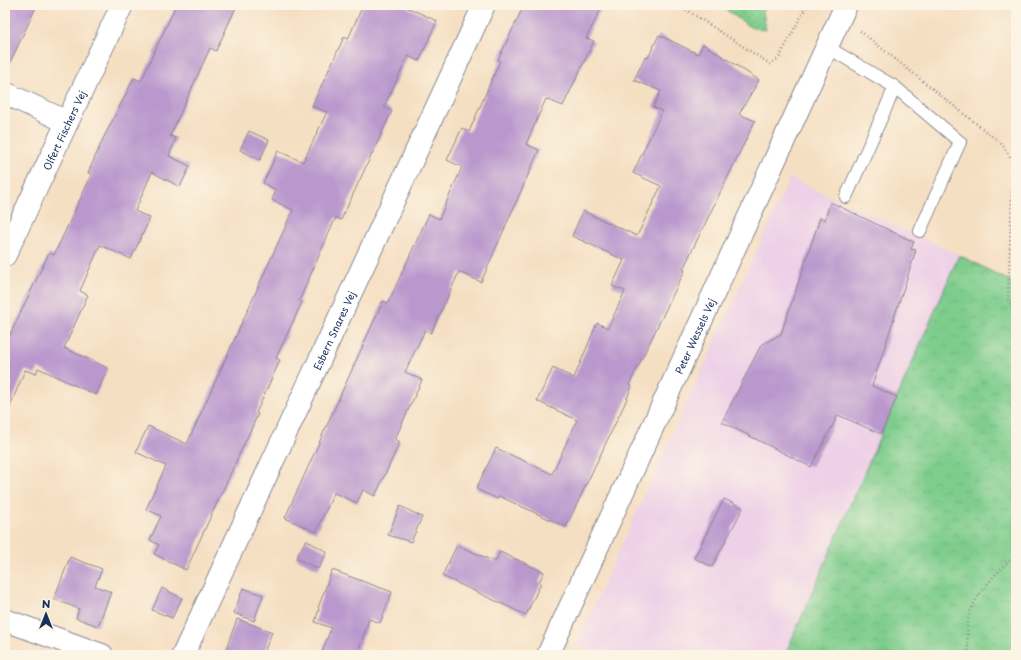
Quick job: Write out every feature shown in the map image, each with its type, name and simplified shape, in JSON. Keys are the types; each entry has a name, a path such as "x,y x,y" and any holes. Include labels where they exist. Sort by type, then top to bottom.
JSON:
{"street":[{"name":"Olfert Fischers Vej","path":"6,250 122,5"},
{"name":"Esbern Snares Vej","path":"183,655 484,5"},
{"name":"Peter Wessels Vej","path":"548,655 844,11"},
{"path":"5,93 67,122"},
{"path":"5,620 102,655"}],"lane":[{"path":"827,47 896,87 960,142 920,231"},
{"path":"846,197 896,87"}],"path":[{"path":"679,5 770,64 779,58 807,5"},
{"path":"969,655 967,637 970,612 984,588 1016,555"}],"shaded area":[{"path":"790,178 959,255 785,655 600,655 576,644"}],"green space":[{"path":"719,5 762,5 766,30 752,28"},
{"path":"959,255 1016,284 1016,655 785,655"}],"building":[{"path":"5,5 37,5 5,73"},
{"path":"176,5 237,5 216,51 210,48 170,136 176,138 169,156 190,166 180,187 152,172 135,211 150,218 131,259 100,245 80,291 88,295 64,348 108,368 96,395 38,368 36,374 25,370 5,418 5,345 49,253 54,255 92,174 88,173 103,139 134,78 141,81"},
{"path":"363,5 402,5 437,21 419,61 408,56 384,107 392,111 341,220 336,217 299,301 302,302 276,358 280,360 256,413 258,414 186,570 154,554 159,545 150,540 161,516 146,509 166,466 136,452 148,426 187,444 293,210 272,200 276,190 263,183 278,151 303,162 327,112 312,106 344,37 348,39"},
{"path":"524,5 603,5 586,38 594,41 563,106 546,99 526,144 539,150 481,282 459,272 431,333 425,330 405,372 422,380 395,439 400,442 375,496 363,490 357,503 334,493 316,532 285,518 383,301 388,303 429,214 439,219 462,167 447,160 462,128 469,132 500,61 498,60"},
{"path":"659,35 698,54 703,44 759,80 739,114 755,121 683,269 685,270 629,385 632,386 625,403 566,527 499,496 498,499 476,489 496,448 552,474 577,420 537,401 553,368 574,378 597,323 608,328 625,291 612,286 624,260 572,236 583,211 637,236 661,186 633,173 662,111 653,107 661,91 634,80 645,57 648,58"},
{"path":"249,131 269,140 260,160 240,150"},
{"path":"830,202 914,242 911,249 916,250 872,386 897,397 881,434 838,415 811,467 722,422 761,345 781,334 820,218 825,220"},
{"path":"724,499 743,508 712,567 694,558"},
{"path":"400,506 422,517 411,542 388,535"},
{"path":"306,540 327,552 318,569 296,558"},
{"path":"457,545 495,562 500,552 544,572 539,582 541,583 526,615 442,576"},
{"path":"70,557 102,569 95,586 111,592 98,626 76,618 79,609 54,599"},
{"path":"332,570 392,592 380,623 369,619 357,655 321,655 331,628 315,622 318,608"},
{"path":"162,588 182,598 172,618 152,610"},
{"path":"243,588 263,595 254,621 234,613"},
{"path":"237,619 272,632 263,655 224,655"}]}
